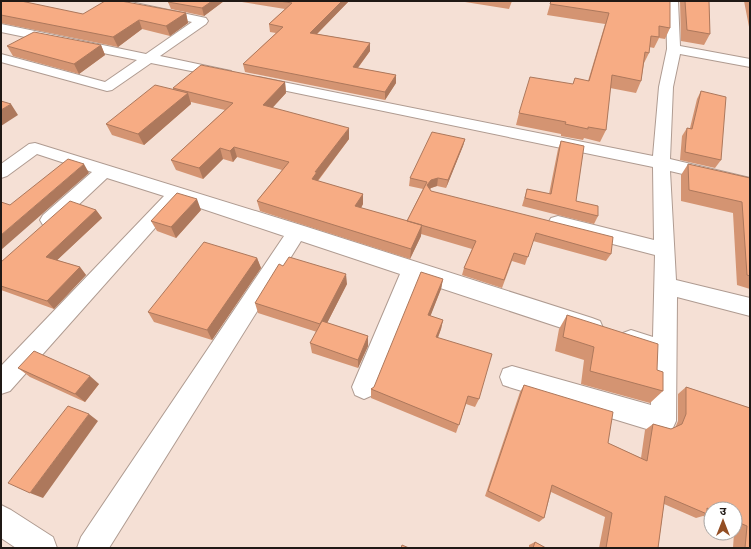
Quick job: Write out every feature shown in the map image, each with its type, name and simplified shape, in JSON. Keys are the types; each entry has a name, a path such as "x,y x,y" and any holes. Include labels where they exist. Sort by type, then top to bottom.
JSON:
{"street":[{"path":"1,58 107,87 151,58 202,21 110,1"},
{"path":"512,377 663,421 666,286 661,163 666,87 674,49 672,1"},
{"path":"1,28 661,163 750,184"},
{"path":"674,49 750,63"},
{"path":"1,172 35,148 297,231 664,351"},
{"path":"36,232 104,171"},
{"path":"1,383 178,193"},
{"path":"543,220 665,250"},
{"path":"92,548 297,231"},
{"path":"364,387 413,270"},
{"path":"666,286 750,307"},
{"path":"1,520 42,548"}],"building":[{"path":"1,1 21,1 83,14 105,1 121,1 186,13 166,26 139,20 113,37 1,15"},
{"path":"212,1 202,8 168,2"},
{"path":"279,1 342,1 310,33 370,43 353,67 396,75 385,92 243,64 283,27 269,24 292,3"},
{"path":"551,1 670,1 670,28 659,26 659,37 651,36 649,53 645,52 641,81 612,75 606,130 588,127 588,129 565,124 566,122 519,113 530,77 573,84 575,78 589,81 609,13 550,4"},
{"path":"685,1 709,1 710,34 687,30"},
{"path":"34,32 101,45 74,64 7,46"},
{"path":"201,65 285,82 263,105 349,128 315,172 317,172 312,179 363,194 355,206 422,225 411,249 257,201 289,162 234,147 230,151 220,148 199,168 171,160 233,103 173,88"},
{"path":"155,85 188,93 138,134 106,124"},
{"path":"701,91 726,97 721,160 685,152 687,128 692,129"},
{"path":"1,101 11,104 1,110"},
{"path":"432,132 465,139 448,180 438,178 431,180 427,185 431,191 613,237 611,254 536,233 528,257 514,253 504,280 464,268 476,241 407,221 427,182 410,178"},
{"path":"561,141 584,146 576,201 598,206 598,216 525,198 527,189 551,194"},
{"path":"68,159 84,164 1,235 1,202 10,205"},
{"path":"688,164 750,178 750,276 747,275 742,202 689,190"},
{"path":"177,193 197,199 171,227 151,221"},
{"path":"70,201 96,210 46,257 80,267 47,301 1,286 1,262"},
{"path":"204,242 257,258 207,330 148,312"},
{"path":"289,257 346,274 320,324 255,303 279,264 283,266"},
{"path":"421,272 443,279 428,315 443,320 436,337 492,354 479,399 468,396 459,425 371,389 374,387"},
{"path":"567,315 658,344 657,370 663,372 663,391 590,371 594,347 563,337"},
{"path":"322,321 368,336 358,360 310,343"},
{"path":"34,351 90,376 75,394 18,368"},
{"path":"524,385 613,412 608,443 647,461 653,424 671,429 682,424 686,414 686,387 750,408 750,548 745,548 747,526 743,524 743,501 703,501 703,512 665,496 658,548 606,548 612,513 552,485 544,518 488,491"},
{"path":"68,406 89,414 30,493 8,483"},
{"path":"535,542 546,548 533,548"},
{"path":"402,545 409,548 401,548"}]}
